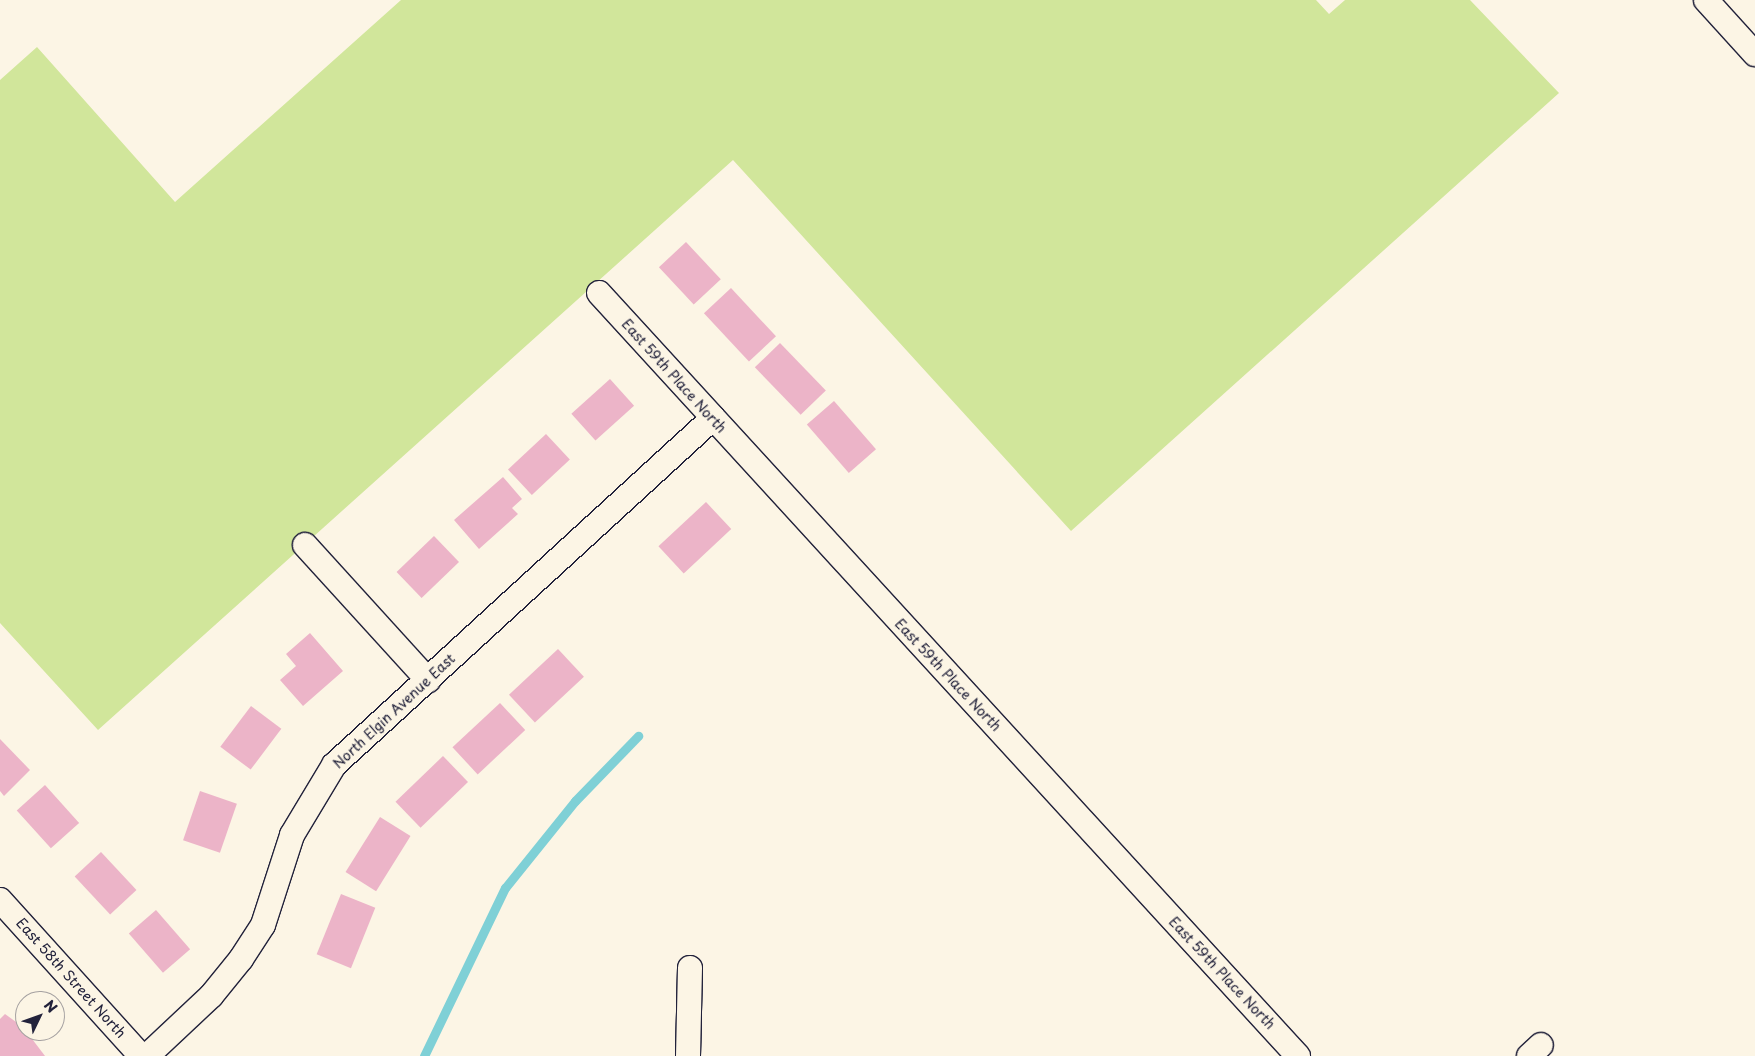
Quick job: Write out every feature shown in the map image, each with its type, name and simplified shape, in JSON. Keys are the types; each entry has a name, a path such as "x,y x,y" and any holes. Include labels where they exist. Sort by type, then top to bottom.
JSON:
{"street":[{"path":"1706,0 1755,54"},
{"name":"East 59th Place North","path":"599,293 1298,1056"},
{"name":"North Elgin Avenue East","path":"147,1056 211,996 242,959 263,925 292,835 334,765 713,418"},
{"path":"304,545 428,680"},
{"name":"East 58th Street North","path":"0,900 141,1056"},
{"path":"688,1056 690,968"}],"green space":[{"path":"401,0 1316,0 1329,14 1345,0 1470,0 1559,93 1071,531 733,160 98,730 0,623 0,80 37,47 175,202"}],"building":[{"path":"686,242 721,279 694,305 659,267"},
{"path":"731,288 776,336 749,362 704,313"},
{"path":"780,343 826,390 801,415 755,367"},
{"path":"610,379 634,406 595,441 571,414"},
{"path":"834,401 876,449 849,473 807,425"},
{"path":"546,434 570,460 532,495 508,469"},
{"path":"503,477 522,499 512,508 518,514 479,549 454,520"},
{"path":"706,502 731,529 684,573 658,546"},
{"path":"434,536 459,562 422,598 397,572"},
{"path":"310,633 343,671 303,706 280,680 296,666 286,654"},
{"path":"558,649 584,677 535,722 509,695"},
{"path":"500,703 525,730 478,774 452,747"},
{"path":"251,706 281,729 251,770 220,747"},
{"path":"0,739 30,770 4,796 0,791"},
{"path":"443,756 468,782 421,828 396,802"},
{"path":"45,785 79,823 51,848 17,810"},
{"path":"200,791 237,804 220,853 183,840"},
{"path":"380,817 411,836 376,891 346,872"},
{"path":"101,852 136,890 110,915 75,877"},
{"path":"341,894 375,908 351,968 317,954"},
{"path":"156,910 190,949 163,973 129,934"},
{"path":"5,1014 15,1021 15,1041 34,1041 45,1056 0,1056 0,1019"}],"waterway":[{"path":"424,1056 505,888 575,801 638,736"}]}
